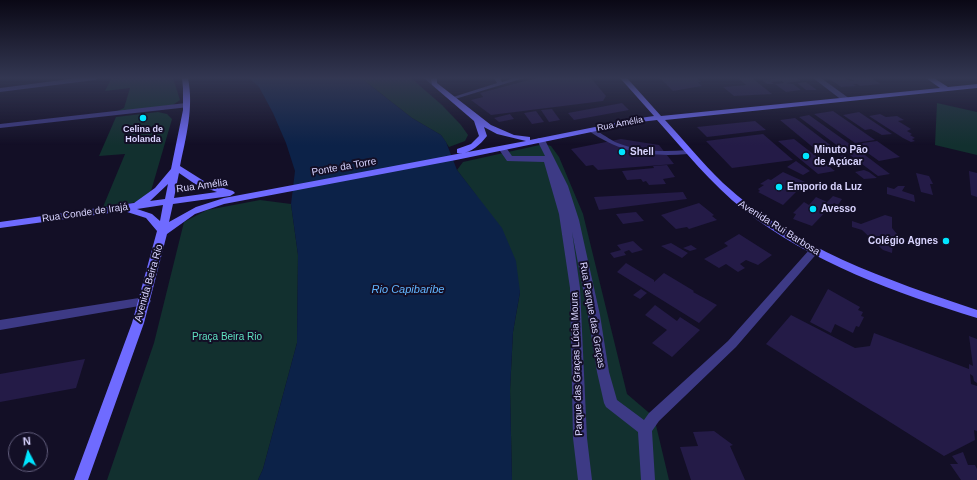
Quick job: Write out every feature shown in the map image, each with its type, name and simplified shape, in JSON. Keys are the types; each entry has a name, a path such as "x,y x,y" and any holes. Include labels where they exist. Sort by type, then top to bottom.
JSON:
{"main road":[{"name":"Avenida Beira Rio","path":"81,480 145,301 163,232 187,100"},
{"path":"456,100 478,121 510,137 541,140"},
{"name":"Avenida Rui Barbosa","path":"643,100 688,152 736,201 814,251 880,282 977,314"},
{"name":"Rua Amélia","path":"455,155 502,148 658,118 832,100"},
{"path":"455,155 479,142 483,136 478,121"},
{"name":"Ponte da Torre","path":"235,194 455,155"},
{"path":"121,208 135,205 153,195 165,183 176,166 201,185 235,194"},
{"name":"Rua Amélia","path":"169,202 235,194"},
{"name":"Rua Amélia","path":"163,232 179,218 235,194"},
{"name":"Rua Conde de Irajá","path":"0,225 169,202"},
{"path":"121,208 148,215 156,220 163,232"}],"street":[{"path":"0,126 186,106"},
{"name":"Rua Parque das Graças","path":"541,140 564,186 574,220 594,315 603,372 611,403 645,430"},
{"name":"Parque das Graças Lúcia Moura","path":"502,148 510,159 547,159 564,214 576,307 580,438 585,480"},
{"path":"648,480 645,430 654,416 732,344 814,251"},
{"path":"0,325 145,301"}],"lane":[{"path":"591,130 602,138 648,154 688,152"}],"green space":[{"path":"126,100 179,100 173,105 115,112 124,108"},
{"path":"390,100 437,100 461,125 468,135 465,141 449,147 441,135 412,118"},
{"path":"937,103 977,112 977,155 935,145"},
{"path":"158,112 167,114 172,119 151,191 137,202 103,207 125,154 99,156 116,117"},
{"path":"544,144 551,146 559,157 583,214 627,394 654,417 669,480 512,480 510,390 513,332 520,292 476,195 457,170 463,162"},
{"name":"Praça Beira Rio","path":"260,200 291,204 298,255 297,343 263,469 258,480 107,480 154,343 184,222 207,210"}],"water":[{"name":"Rio Capibaribe","path":"266,100 390,100 412,118 441,135 446,142 457,170 502,228 516,261 520,292 513,332 510,390 512,480 258,480 263,469 297,343 298,255 291,204 295,171 286,143"}],"building":[{"path":"472,100 603,100 603,101 491,115"},
{"path":"622,103 629,110 574,120 568,113"},
{"path":"552,109 560,120 549,122 541,110"},
{"path":"536,111 544,122 532,124 524,113"},
{"path":"833,111 875,140 855,143 814,114"},
{"path":"859,112 892,134 882,135 871,129 865,130 843,115"},
{"path":"510,114 514,119 499,122 494,118"},
{"path":"880,114 886,117 897,116 904,120 898,121 911,129 907,131 912,134 910,135 915,138 912,139 915,141 911,142 903,138 869,116"},
{"path":"809,115 890,174 878,176 799,117"},
{"path":"795,118 833,147 815,149 780,120"},
{"path":"755,121 766,130 707,137 697,127"},
{"path":"763,134 793,160 732,168 706,141"},
{"path":"621,139 659,145 674,164 598,170 593,165 586,166 571,149"},
{"name":"Minuto Pão de Açúcar","path":"794,139 835,171 818,174 778,141"},
{"path":"877,141 900,157 879,161 855,144"},
{"path":"845,155 855,163 851,164 840,156"},
{"path":"796,161 810,171 803,175 787,167"},
{"path":"667,165 675,177 663,179 666,184 649,185 646,181 643,182 641,179 627,180 622,171 654,168 653,166"},
{"path":"864,170 877,178 864,179 855,172"},
{"path":"969,171 977,173 977,197 971,195"},
{"name":"Emporio da Luz","path":"783,172 805,182 793,191 796,192 783,205 758,192 760,191 758,189 764,185 760,184 768,179 771,180"},
{"path":"916,173 929,176 933,184 930,184 933,195 921,192"},
{"path":"898,186 905,186 902,191 914,195 915,202 887,194 887,187 894,189"},
{"path":"683,192 687,199 599,210 594,197"},
{"name":"Avesso","path":"833,196 842,199 838,205 834,203 812,226 793,219 796,214 793,213 804,202 809,205 816,197 827,202"},
{"path":"699,203 714,215 712,216 717,220 689,229 687,227 676,229 661,215"},
{"path":"636,212 644,221 623,224 616,214"},
{"path":"885,215 892,217 892,228 897,234 897,239 893,243 892,253 883,250 862,230 852,227 852,221 861,224"},
{"path":"739,234 772,255 758,265 746,260 740,264 745,268 738,272 726,264 719,268 704,259 728,246 724,243"},
{"path":"633,241 643,250 632,253 629,250 624,252 626,255 614,258 610,253 621,250 617,245"},
{"path":"671,243 688,253 682,258 661,246"},
{"path":"691,245 697,249 690,251 683,248"},
{"path":"626,263 654,280 654,282 664,273 694,291 693,292 717,305 699,323 617,272"},
{"path":"641,289 647,293 640,299 633,295"},
{"path":"828,289 860,307 858,310 863,312 861,316 864,317 859,327 856,326 853,333 835,324 831,333 810,322"},
{"path":"655,305 677,321 680,317 700,330 672,357 652,343 667,330 645,315"},
{"path":"791,315 855,348 870,346 874,333 969,369 969,364 973,366 969,336 977,339 977,383 970,374 971,384 977,386 977,431 974,430 975,440 944,456 766,344"},
{"path":"85,359 76,388 0,402 0,374"},
{"path":"714,431 733,445 730,446 745,480 691,480 680,447 698,446 693,432"},
{"path":"963,452 968,465 975,465 977,469 977,480 961,480 950,464 958,464 952,456"}],"place":[{"name":"Celina de Holanda","path":"143,118"},
{"name":"Shell","path":"622,152"},
{"name":"Minuto Pão de Açúcar","path":"806,156"},
{"name":"Emporio da Luz","path":"779,187"},
{"name":"Avesso","path":"813,209"},
{"name":"Colégio Agnes","path":"946,241"}]}
